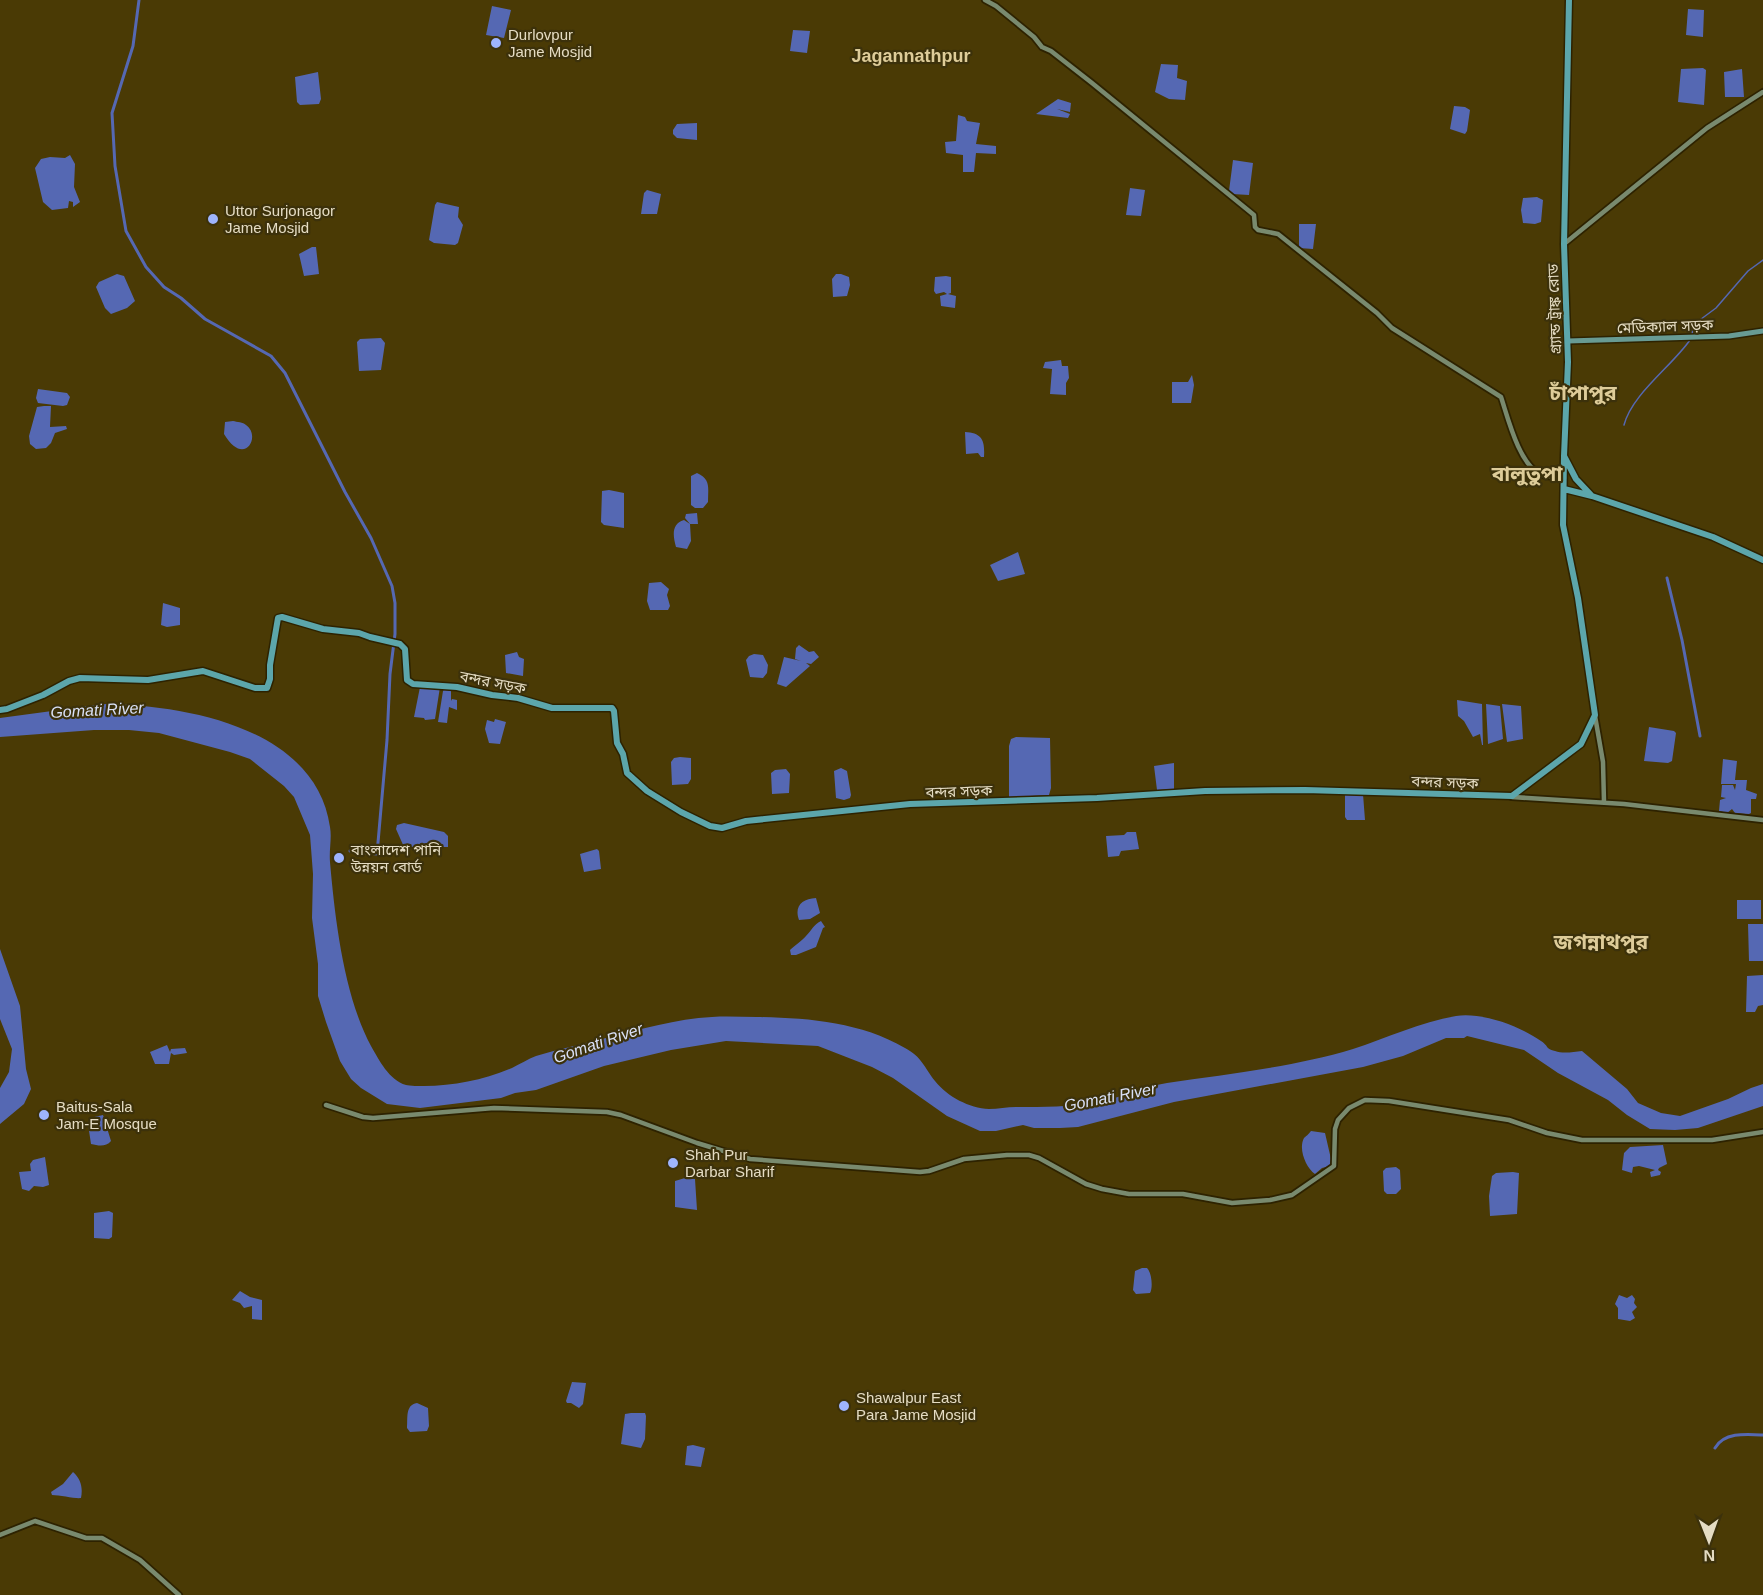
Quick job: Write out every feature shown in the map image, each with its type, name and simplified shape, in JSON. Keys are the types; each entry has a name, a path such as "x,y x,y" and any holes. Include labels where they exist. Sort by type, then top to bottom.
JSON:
{"highway":[{"name":"গ্র্যান্ড ট্রাঙ্ক রোড","path":"1564,456 1568,341 1564,244 1569,0"},
{"path":"1509,797 1552,768 1581,744 1595,714 1578,597 1563,525 1564,456"},
{"path":"1564,456 1576,479 1592,496"},
{"path":"1564,489 1592,496 1713,537 1763,561"},
{"name":"বন্দর সড়ক","path":"0,710 43,695 69,681 80,678 148,680 203,671 255,688 267,688 278,618 282,617 323,629 359,633 397,644 405,649 405,676 406,680 413,684 457,687 518,698 552,708 612,708 617,743 623,754 627,773 647,791 681,812 710,826 722,828 746,821 910,804 1097,798 1205,790 1305,790 1509,797"}],"main road":[{"path":"985,0 996,6 1034,37 1042,47 1051,51 1092,83 1254,215 1255,227 1258,230 1278,234 1392,328 1501,397 1513,434 1529,466 1538,473 1563,478"},
{"path":"1564,244 1707,128 1763,92"},
{"name":"মেডিক্যাল সড়ক","path":"1568,341 1729,336 1763,331"},
{"path":"1595,714 1603,762 1604,802"},
{"path":"1509,797 1604,802 1763,820"},
{"path":"326,1105 363,1117 374,1118 494,1108 607,1112 743,1158 875,1169 925,1172 964,1159 1029,1155 1039,1158 1086,1184 1102,1189 1129,1194 1183,1194 1232,1203 1270,1200 1292,1195 1311,1183 1322,1172 1332,1168 1335,1164 1335,1129 1338,1120 1349,1108 1365,1100 1389,1101 1509,1120 1547,1133 1582,1140 1713,1140 1763,1132"},
{"path":"0,1535 35,1521 86,1538 102,1538 140,1560 179,1595"}],"water":[{"path":"492,6 511,10 504,38 486,35"},
{"path":"1688,9 1704,10 1703,37 1686,35"},
{"path":"793,30 810,31 807,53 790,51"},
{"path":"1161,64 1178,65 1177,78 1187,81 1185,100 1169,99 1155,92"},
{"path":"1703,68 1706,70 1704,105 1678,102 1681,69"},
{"path":"1742,69 1744,97 1725,97 1724,72"},
{"path":"318,72 321,99 319,104 300,105 297,102 295,77"},
{"path":"1058,99 1071,103 1070,112 1057,109 1070,114 1068,118 1036,114"},
{"path":"1454,106 1470,110 1465,134 1450,129"},
{"path":"958,115 965,117 967,121 980,123 976,144 996,146 996,154 976,153 974,172 963,172 963,155 946,153 945,142 956,141"},
{"path":"697,123 697,140 677,138 673,134 677,124"},
{"path":"70,155 75,164 74,187 80,202 73,207 73,202 69,201 68,208 52,210 43,202 35,168 41,159 65,158"},
{"path":"1233,160 1253,163 1249,195 1232,194 1229,191"},
{"path":"1130,188 1145,190 1141,216 1126,215"},
{"path":"647,190 661,194 657,214 641,214 644,193"},
{"path":"1537,197 1543,200 1541,222 1523,223 1521,210 1523,198"},
{"path":"437,202 459,207 458,217 463,225 458,243 455,245 434,243 429,240"},
{"path":"1299,224 1316,224 1313,249 1299,248"},
{"path":"316,247 319,274 304,276 299,254"},
{"path":"117,274 124,276 135,301 127,308 111,314 105,308 96,287 99,282"},
{"path":"836,274 849,277 850,285 847,296 833,297 832,279"},
{"path":"935,277 951,277 951,293 948,294 956,296 955,308 941,306 940,296 947,294 944,292 936,294 934,291"},
{"path":"381,338 385,343 381,370 359,371 357,342 360,339"},
{"path":"1061,360 1062,366 1068,366 1069,378 1066,383 1066,395 1050,394 1052,369 1043,368 1045,362"},
{"path":"1192,375 1194,385 1191,403 1172,403 1172,382 1188,382"},
{"path":"38,389 67,393 70,397 67,405 38,403 36,398"},
{"path":"51,406 50,427 66,426 67,429 55,433 46,448 36,449 30,444 29,436 37,407"},
{"path":"225,422 243,423 250,430 251,442 244,449 231,444 224,434"},
{"path":"965,432 981,438 984,457 978,453 966,454"},
{"path":"697,473 705,478 708,484 708,502 703,508 695,508 691,505 691,476"},
{"path":"602,491 624,493 624,528 604,525 601,522"},
{"path":"697,513 698,524 690,524 685,518 686,514"},
{"path":"684,520 690,524 691,541 687,549 676,547 675,527"},
{"path":"1018,552 1025,574 998,581 990,565"},
{"path":"661,582 669,589 667,595 670,606 668,610 650,610 647,601 649,583"},
{"path":"163,603 180,608 180,625 167,627 161,625"},
{"path":"799,645 809,652 814,651 819,657 811,664 806,663 810,666 786,687 777,684 784,657 801,661 795,659 796,648"},
{"path":"517,652 519,657 524,659 523,676 506,673 505,655"},
{"path":"754,654 763,655 768,665 767,673 763,678 750,677 746,660"},
{"path":"420,687 440,687 435,719 425,720 414,717"},
{"path":"445,688 451,691 451,701 452,699 457,700 457,710 449,707 447,723 438,722"},
{"path":"1457,700 1482,704 1483,745 1480,734 1473,737 1464,721 1458,716"},
{"name":"Gomati River","path":"104,704 172,710 208,717 242,729 274,745 300,766 320,793 330,827 330,862 335,908 342,957 354,1004 371,1046 381,1063 394,1079 406,1085 446,1085 469,1082 512,1068 536,1056 672,1022 718,1017 776,1018 833,1023 888,1039 915,1055 946,1092 959,1101 974,1106 989,1109 1067,1106 1106,1100 1167,1083 1307,1061 1353,1049 1430,1022 1466,1015 1489,1018 1512,1025 1558,1052 1582,1051 1627,1089 1638,1103 1661,1113 1680,1116 1763,1084 1763,1106 1698,1128 1650,1129 1608,1100 1558,1073 1524,1050 1467,1036 1446,1038 1403,1056 1363,1067 1174,1102 1078,1127 1034,1128 1023,1125 996,1131 980,1131 947,1116 893,1078 872,1067 818,1046 726,1041 671,1050 604,1066 536,1090 501,1098 420,1108 387,1104 351,1079 340,1061 326,1022 318,996 318,964 312,918 313,874 310,835 294,797 284,786 250,759 159,733 94,730 0,737 0,718"},
{"path":"1486,704 1500,706 1503,739 1488,744"},
{"path":"1502,704 1521,706 1523,739 1507,742"},
{"path":"495,719 506,722 500,744 489,743 485,729 487,720 494,722"},
{"path":"1649,727 1676,733 1672,761 1668,763 1644,761"},
{"path":"1016,737 1050,738 1051,788 1049,795 1009,797 1009,746 1011,739"},
{"path":"674,758 691,758 691,779 688,784 672,785 671,762"},
{"path":"1723,759 1737,761 1735,780 1747,780 1746,790 1757,794 1756,799 1751,799 1751,813 1749,814 1735,813 1732,809 1727,813 1719,811 1720,800 1726,798 1721,797 1722,785 1733,785 1735,790 1736,784 1721,784"},
{"path":"1174,763 1174,789 1157,790 1154,766"},
{"path":"841,768 847,771 851,795 850,798 844,800 836,798 834,771"},
{"path":"786,769 790,774 789,793 772,794 771,773 775,770"},
{"path":"1363,794 1365,820 1347,820 1345,795"},
{"path":"404,823 444,832 448,836 448,847 404,847 396,829 397,825"},
{"path":"1127,832 1136,832 1139,849 1121,851 1119,856 1108,857 1106,836 1124,835"},
{"path":"597,849 601,869 584,872 580,854"},
{"path":"816,898 820,913 810,919 799,920 798,907 800,904"},
{"path":"1737,900 1761,900 1761,919 1737,919"},
{"path":"821,921 825,927 816,947 791,955 790,950"},
{"path":"1748,924 1763,924 1763,961 1749,961"},
{"path":"0,949 20,1006 26,1069 31,1089 24,1104 0,1124 0,1088 9,1072 12,1049 0,1019"},
{"path":"1763,975 1763,1005 1758,1006 1755,1012 1746,1012 1747,976"},
{"path":"167,1045 170,1052 171,1049 185,1048 187,1053 174,1055 171,1053 169,1064 155,1064 150,1052"},
{"path":"103,1115 111,1141 102,1146 91,1144 88,1124 90,1118"},
{"path":"1311,1131 1325,1133 1331,1159 1330,1166 1322,1168 1315,1174 1306,1163 1302,1153 1302,1142"},
{"path":"1663,1145 1667,1164 1659,1168 1660,1175 1651,1177 1650,1172 1655,1170 1639,1166 1633,1167 1632,1173 1622,1170 1624,1153 1630,1147"},
{"path":"45,1157 49,1185 34,1186 29,1191 22,1189 19,1172 31,1171 30,1164 33,1160"},
{"path":"1396,1167 1400,1170 1401,1189 1396,1194 1387,1194 1384,1191 1383,1171 1386,1168"},
{"path":"1496,1173 1519,1173 1517,1214 1490,1216 1489,1196 1492,1176"},
{"path":"685,1178 695,1179 697,1210 675,1207 675,1181"},
{"path":"109,1211 113,1213 112,1237 109,1239 94,1238 94,1213"},
{"path":"1147,1268 1150,1273 1151,1291 1136,1294 1133,1290 1135,1271"},
{"path":"240,1291 262,1300 262,1320 252,1319 252,1306 244,1308 240,1303 232,1300"},
{"path":"1619,1295 1627,1298 1632,1295 1635,1299 1634,1303 1637,1307 1632,1312 1635,1318 1630,1321 1618,1319 1618,1308 1615,1304"},
{"path":"572,1382 586,1383 583,1404 579,1408 566,1401"},
{"path":"417,1403 428,1408 429,1426 427,1431 410,1432 407,1428 408,1412 413,1404"},
{"path":"645,1413 646,1416 645,1439 641,1448 621,1444 625,1414"},
{"path":"687,1446 705,1448 701,1467 685,1465"},
{"path":"73,1472 81,1484 81,1498 52,1495 51,1492 63,1484"}],"waterway":[{"path":"139,0 133,46 112,113 115,166 126,231 146,267 164,287 205,319 271,356 285,373 371,538 392,586 395,603 395,634 377,854 350,851"},
{"path":"1692,336 1693,325 1716,308 1748,271 1763,260"},
{"path":"1624,425 1635,402 1690,340"},
{"path":"1667,578 1682,640 1700,736"},
{"path":"1715,1448 1724,1439 1730,1437 1743,1434 1763,1435"}],"place":[{"name":"Durlovpur Jame Mosjid","path":"496,43"},
{"name":"Uttor Surjonagor Jame Mosjid","path":"213,219"},
{"name":"বাংলাদেশ পানি উন্নয়ন বোর্ড","path":"339,858"},
{"name":"Baitus-Sala Jam-E Mosque","path":"44,1115"},
{"name":"Shah Pur Darbar Sharif","path":"673,1163"},
{"name":"Shawalpur East Para Jame Mosjid","path":"844,1406"}],"district":[{"name":"Jagannathpur","path":"911,56"},
{"name":"চাঁপাপুর","path":"1583,392"},
{"name":"বালুতুপা","path":"1527,473"},
{"name":"জগন্নাথপুর","path":"1601,941"}]}
